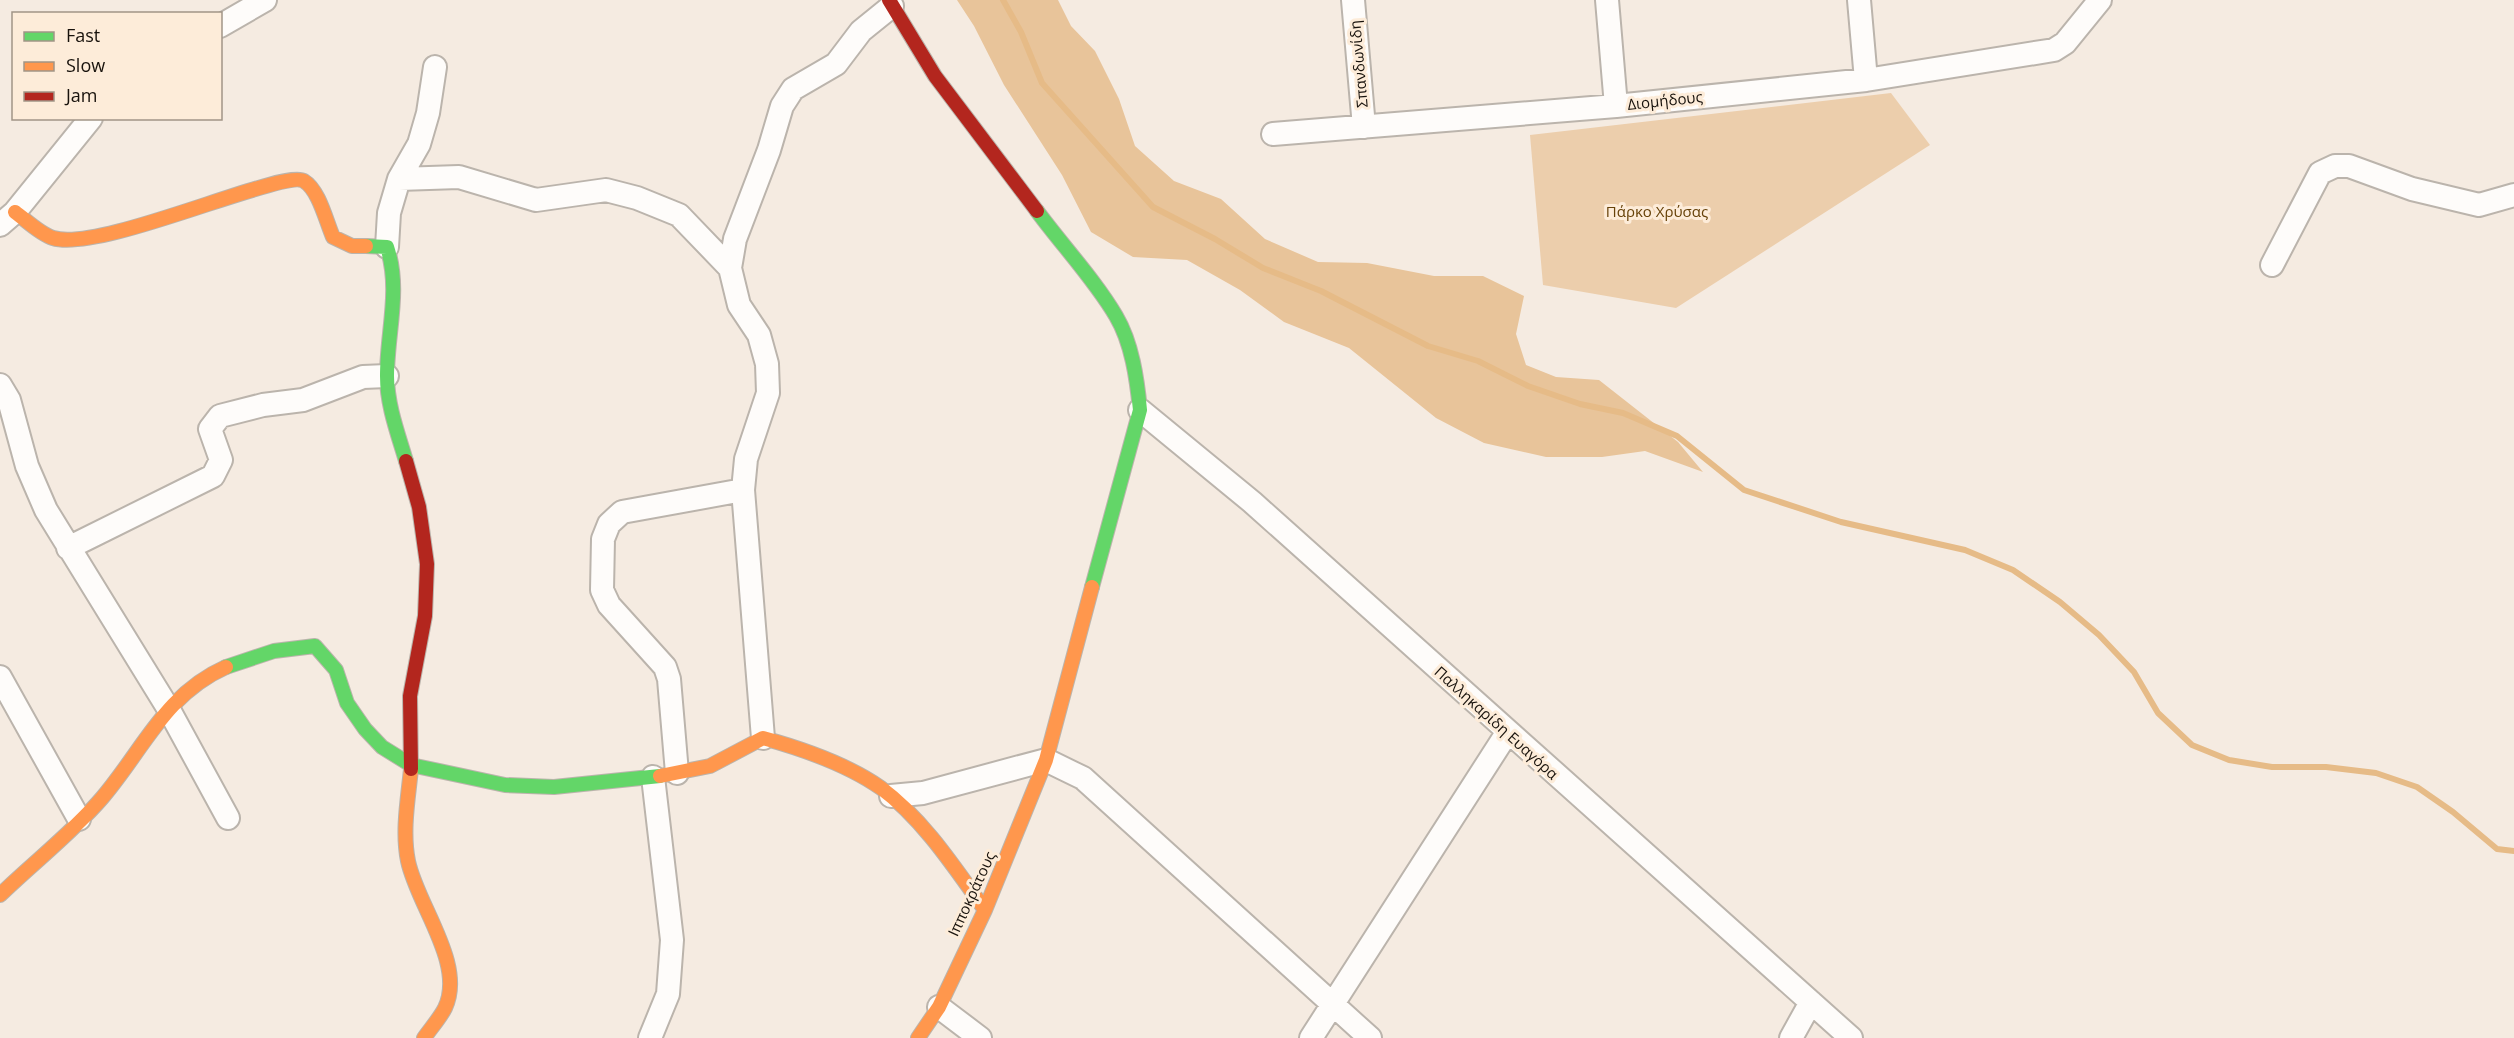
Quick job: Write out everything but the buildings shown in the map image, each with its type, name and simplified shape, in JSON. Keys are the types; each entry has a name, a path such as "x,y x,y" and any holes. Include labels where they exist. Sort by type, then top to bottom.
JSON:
{"street":[{"path":"222,25 264,0"},
{"name":"Σπανδωνίδη","path":"1353,0 1364,127"},
{"path":"1606,0 1616,106"},
{"path":"1859,0 1866,80"},
{"name":"Διομήδους","path":"1273,134 1616,106 1866,80 2054,50 2065,43 2100,0"},
{"path":"763,738 743,490 746,459 768,393 767,364 759,335 739,304 730,268 735,239 769,150 782,106 793,89 836,64 861,31 890,3 935,76 1116,316 1128,343 1138,383 1140,410"},
{"path":"424,1038 445,1008 451,987 444,950 416,887 408,860 406,825 411,765 410,696 425,616 427,564 420,507 391,410 387,376 394,294 393,266 387,247 389,213 399,179 419,144 428,113 435,67"},
{"path":"89,120 8,218 52,238 84,240 239,196 292,178 302,179 311,186 333,237 352,246 387,247"},
{"path":"2272,265 2320,173 2335,165 2349,165 2412,189 2458,202 2479,205 2514,195"},
{"path":"399,179 459,177 536,200 606,190 637,198 679,215 730,268"},
{"path":"68,548 213,476 220,460 210,429 220,416 263,405 303,400 363,377 387,376"},
{"path":"0,385 9,400 27,466 46,510 168,708 228,818"},
{"name":"Παλληκαρίδη Ευαγόρα","path":"1140,410 1252,502 1507,733 1851,1038"},
{"name":"Ιπποκράτους","path":"918,1038 939,1007 985,910 1046,760 1140,410"},
{"path":"677,772 669,679 665,667 609,605 602,590 603,538 609,524 622,512 743,490"},
{"path":"0,895 101,798 168,708 204,676 241,660 292,647 315,646 336,670 347,703 365,729 382,747 411,765 505,785 554,788 653,777 710,766 763,738 795,746 830,761 891,796 932,838 985,910"},
{"path":"0,677 79,819"},
{"path":"1311,1038 1507,733"},
{"path":"891,796 923,793 1046,760 1083,778 1370,1038"},
{"path":"650,1038 668,994 672,940 653,777"},
{"path":"1791,1038 1811,1002"},
{"path":"939,1007 980,1038"}],"green space":[{"name":"Πάρκο Χρύσας","path":"1891,93 1930,145 1676,308 1543,285 1530,135"}],"shaded area":[{"path":"957,0 1058,0 1071,26 1095,51 1119,99 1135,146 1174,181 1221,199 1265,239 1318,262 1367,263 1434,276 1483,276 1524,296 1516,334 1526,365 1556,377 1599,380 1678,442 1703,472 1645,451 1602,457 1546,457 1484,443 1436,418 1349,348 1284,322 1240,290 1187,260 1133,257 1091,232 1062,175 1004,85 974,26"}],"waterway":[{"path":"1003,0 1021,32 1042,83 1153,207 1215,239 1263,268 1321,291 1428,346 1478,361 1528,386 1580,404 1623,413 1677,436 1744,490 1841,522 1965,550 2013,570 2060,602 2099,635 2134,672 2158,713 2192,745 2229,760 2272,767 2326,767 2376,773 2417,787 2453,812 2497,849 2514,851"}],"traffic: fast":[{"path":"1037,211 1116,316 1130,349 1137,386 1140,410 1092,587"},
{"path":"366,246 387,247 391,263 393,295 387,387 406,461"},
{"path":"226,667 274,651 315,646 336,670 347,703 365,729 382,747 411,765 505,785 554,787 660,776"}],"traffic: slow":[{"path":"15,212 48,236 77,239 110,234 289,180 304,181 318,198 333,237 352,246 366,246"},
{"path":"918,1038 939,1007 985,910 1046,760 1092,587"},
{"path":"0,895 66,835 102,798 171,708 205,678 226,667"},
{"path":"660,776 710,766 763,738 824,758 868,779 911,814 938,845 985,910"},
{"path":"411,769 407,803 406,850 413,878 445,954 450,991 445,1008 424,1038"}],"traffic: jam":[{"path":"889,0 935,76 1037,211"},
{"path":"406,461 419,507 427,564 425,616 410,696 411,769"}]}
